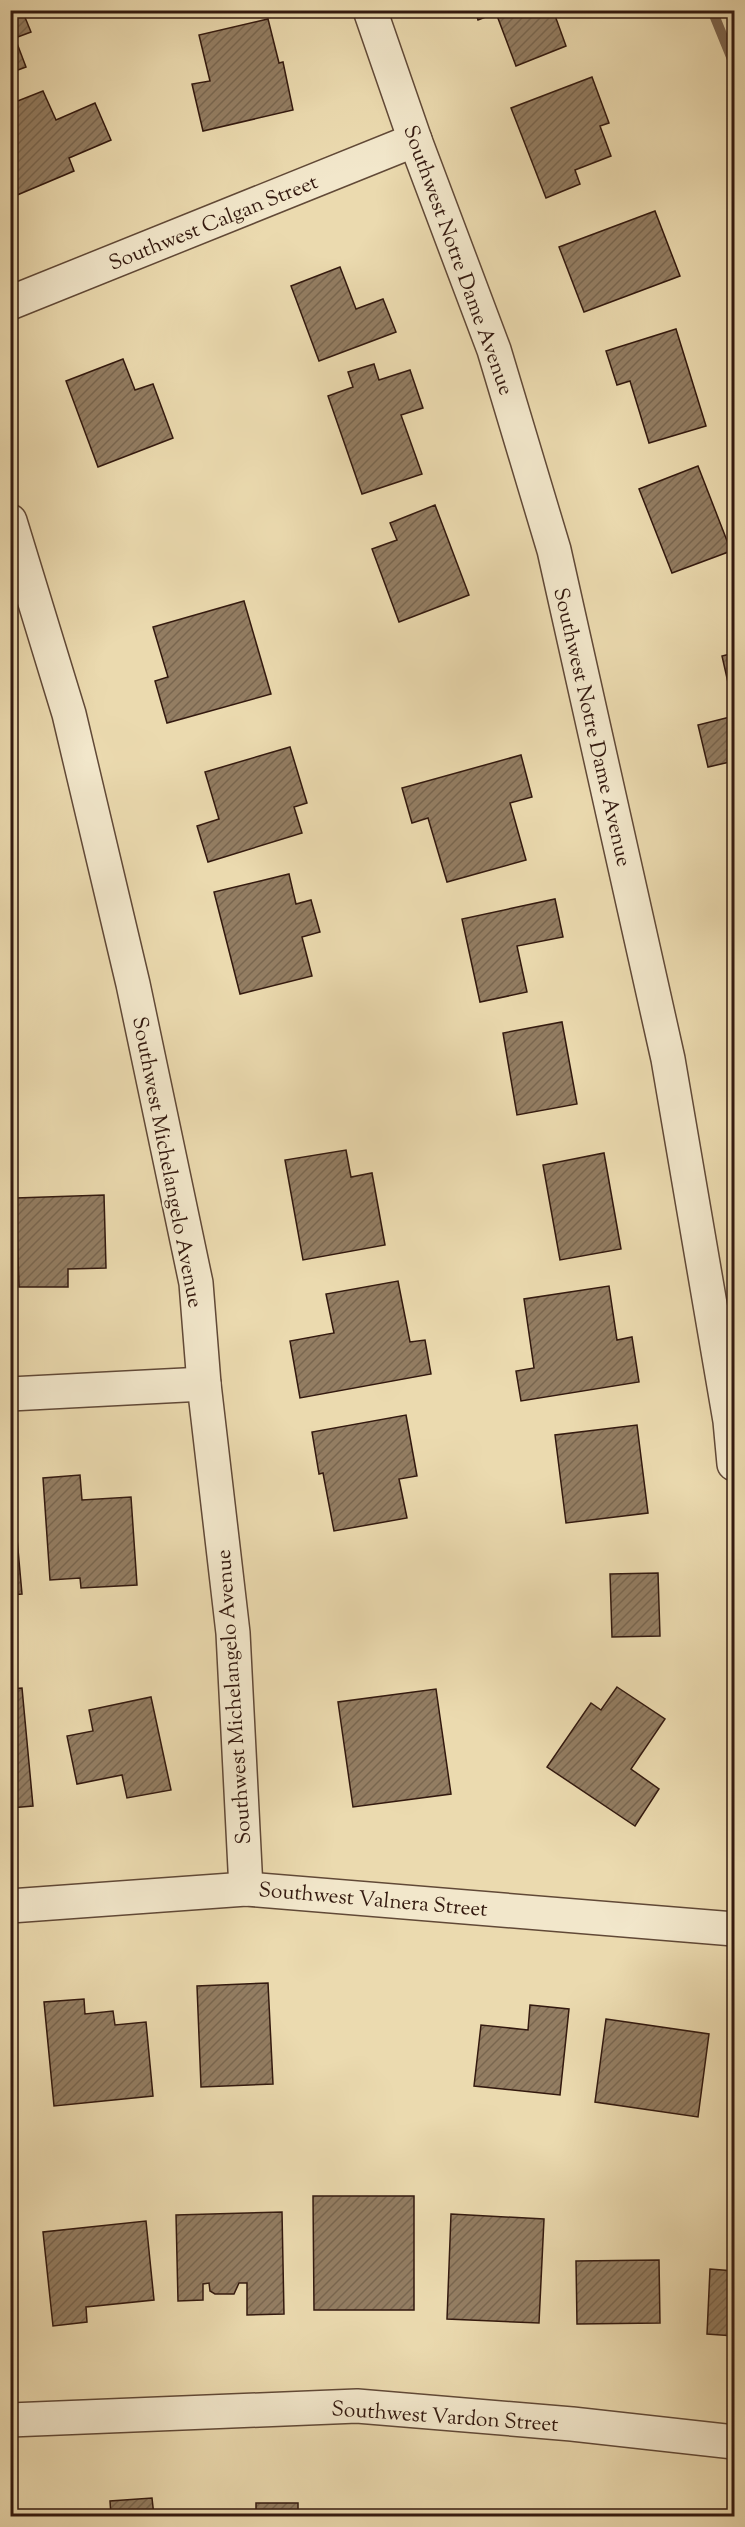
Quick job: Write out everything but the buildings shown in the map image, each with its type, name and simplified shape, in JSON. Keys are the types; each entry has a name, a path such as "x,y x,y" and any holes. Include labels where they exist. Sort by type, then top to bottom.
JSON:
{"street":[{"name":"Southwest Notre Dame Avenue","path":"370,10 415,140 494,350 554,550 669,1059 730,1420 735,1464"},
{"name":"Southwest Calgan Street","path":"10,303 415,140"},
{"name":"Southwest Michelangelo Avenue","path":"10,521 69,714 133,984 196,1283 204,1384 233,1633 246,1889"},
{"path":"10,1394 204,1384"},
{"name":"Southwest Valnera Street","path":"10,1906 246,1889 735,1929"},
{"name":"Southwest Vardon Street","path":"10,2420 357,2406 572,2424 735,2442"}],"waterway":[{"path":"712,10 734,64"}]}
